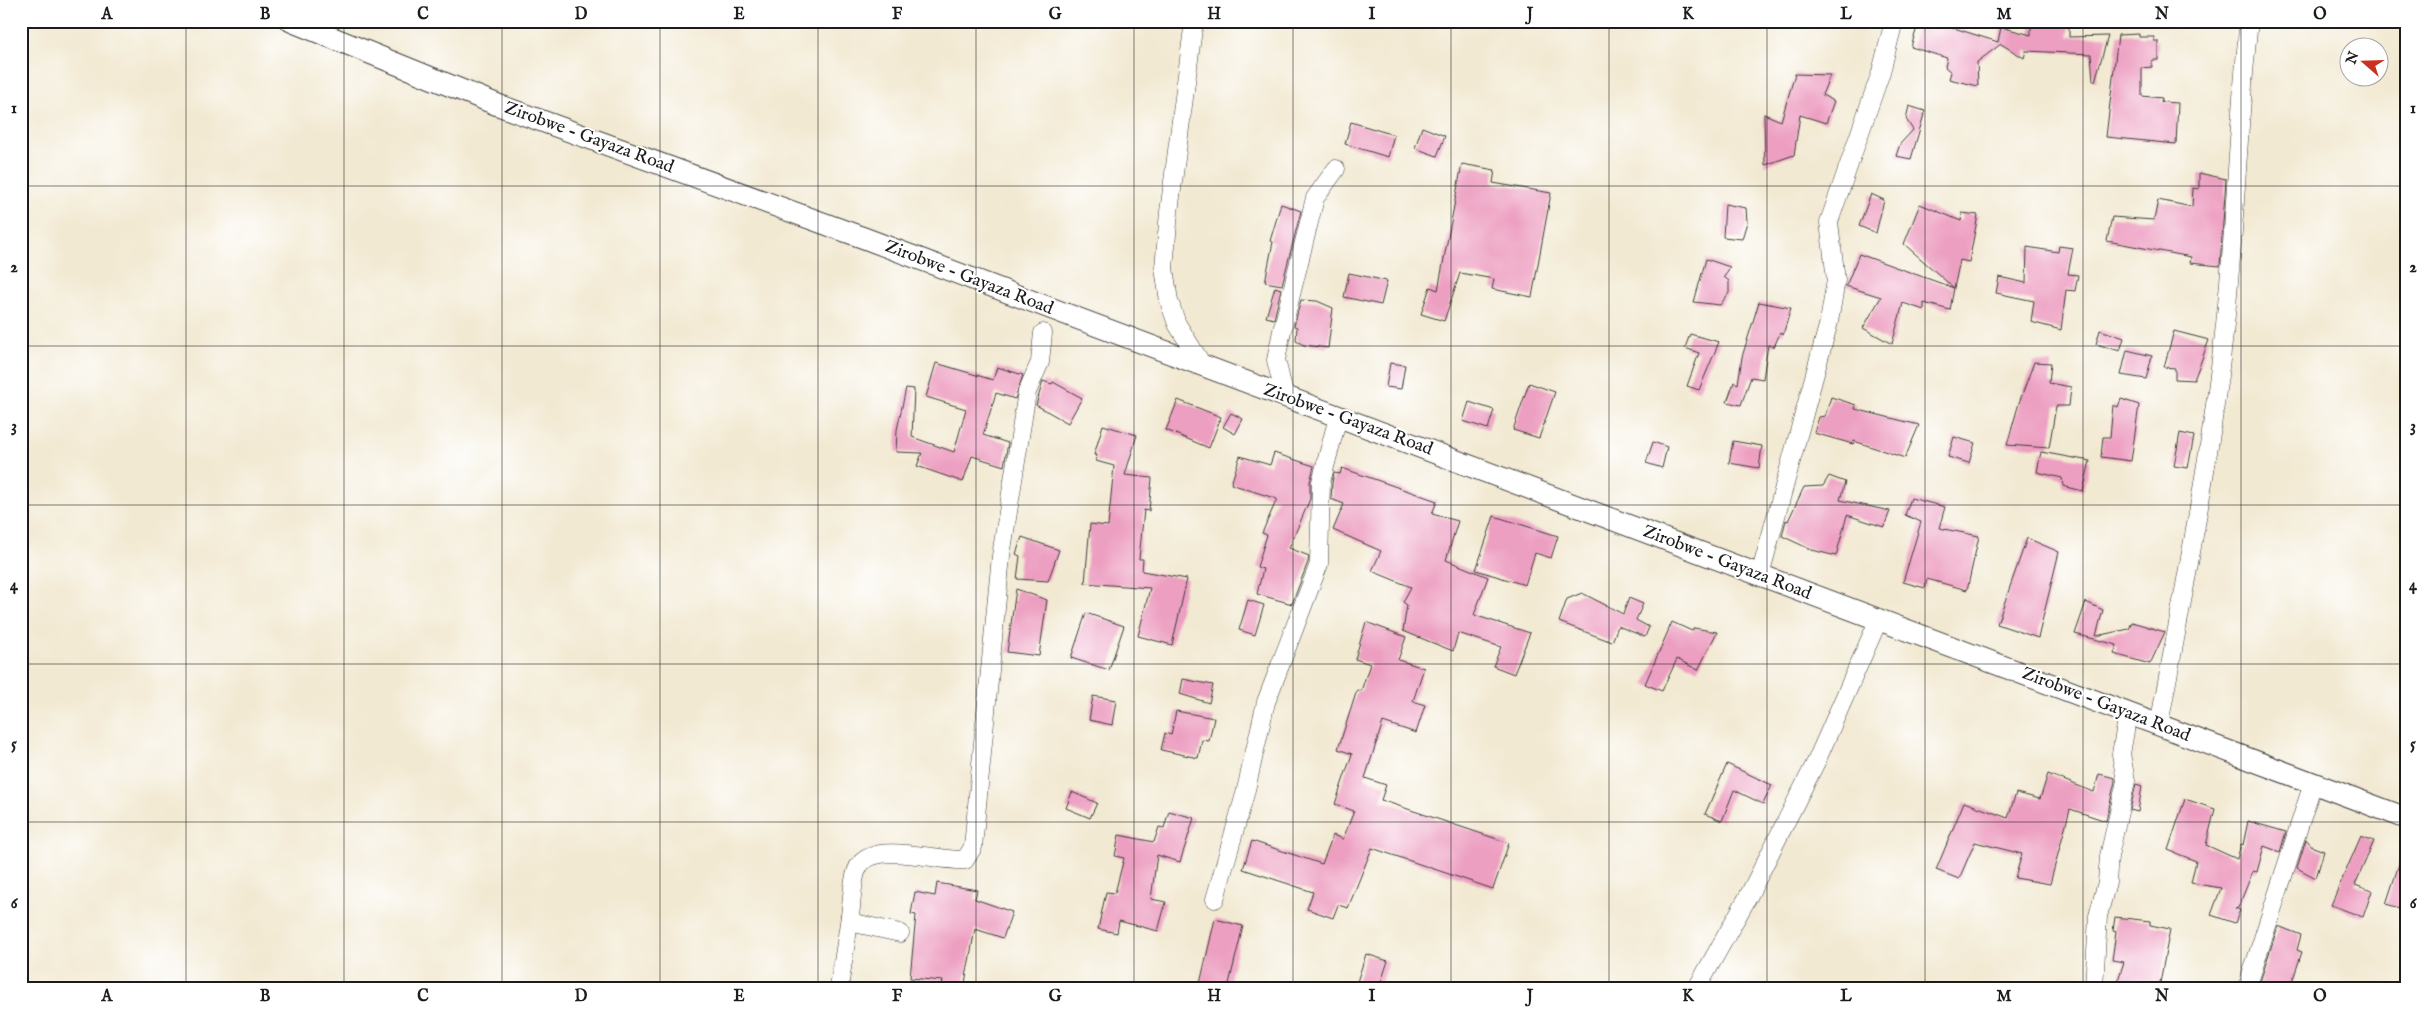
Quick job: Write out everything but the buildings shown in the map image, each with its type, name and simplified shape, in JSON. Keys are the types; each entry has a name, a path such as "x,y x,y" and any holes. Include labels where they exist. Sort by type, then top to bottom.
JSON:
{"street":[{"name":"Zirobwe - Gayaza Road","path":"291,21 498,106 864,238 2406,818"},
{"path":"1194,21 1169,212 1164,268 1169,301 1177,324 1202,366"},
{"path":"1760,575 1829,322 1836,280 1829,222 1881,72 1894,21"},
{"path":"2159,725 2202,487 2226,315 2240,103 2249,21"},
{"path":"1285,397 1276,360 1282,330 1315,198 1336,169"},
{"path":"839,988 856,873 860,863 875,855 920,855 951,861 964,860 973,846 1001,556 1027,392 1040,362 1043,333"},
{"path":"1215,899 1245,794 1266,702 1319,564 1321,482 1338,417"},
{"path":"1697,988 1749,895 1816,762 1878,621"},
{"path":"2094,988 2098,916 2107,882 2109,856 2126,781 2121,754 2128,713"},
{"path":"2247,988 2313,783"},
{"path":"850,916 854,923 900,934"}]}
